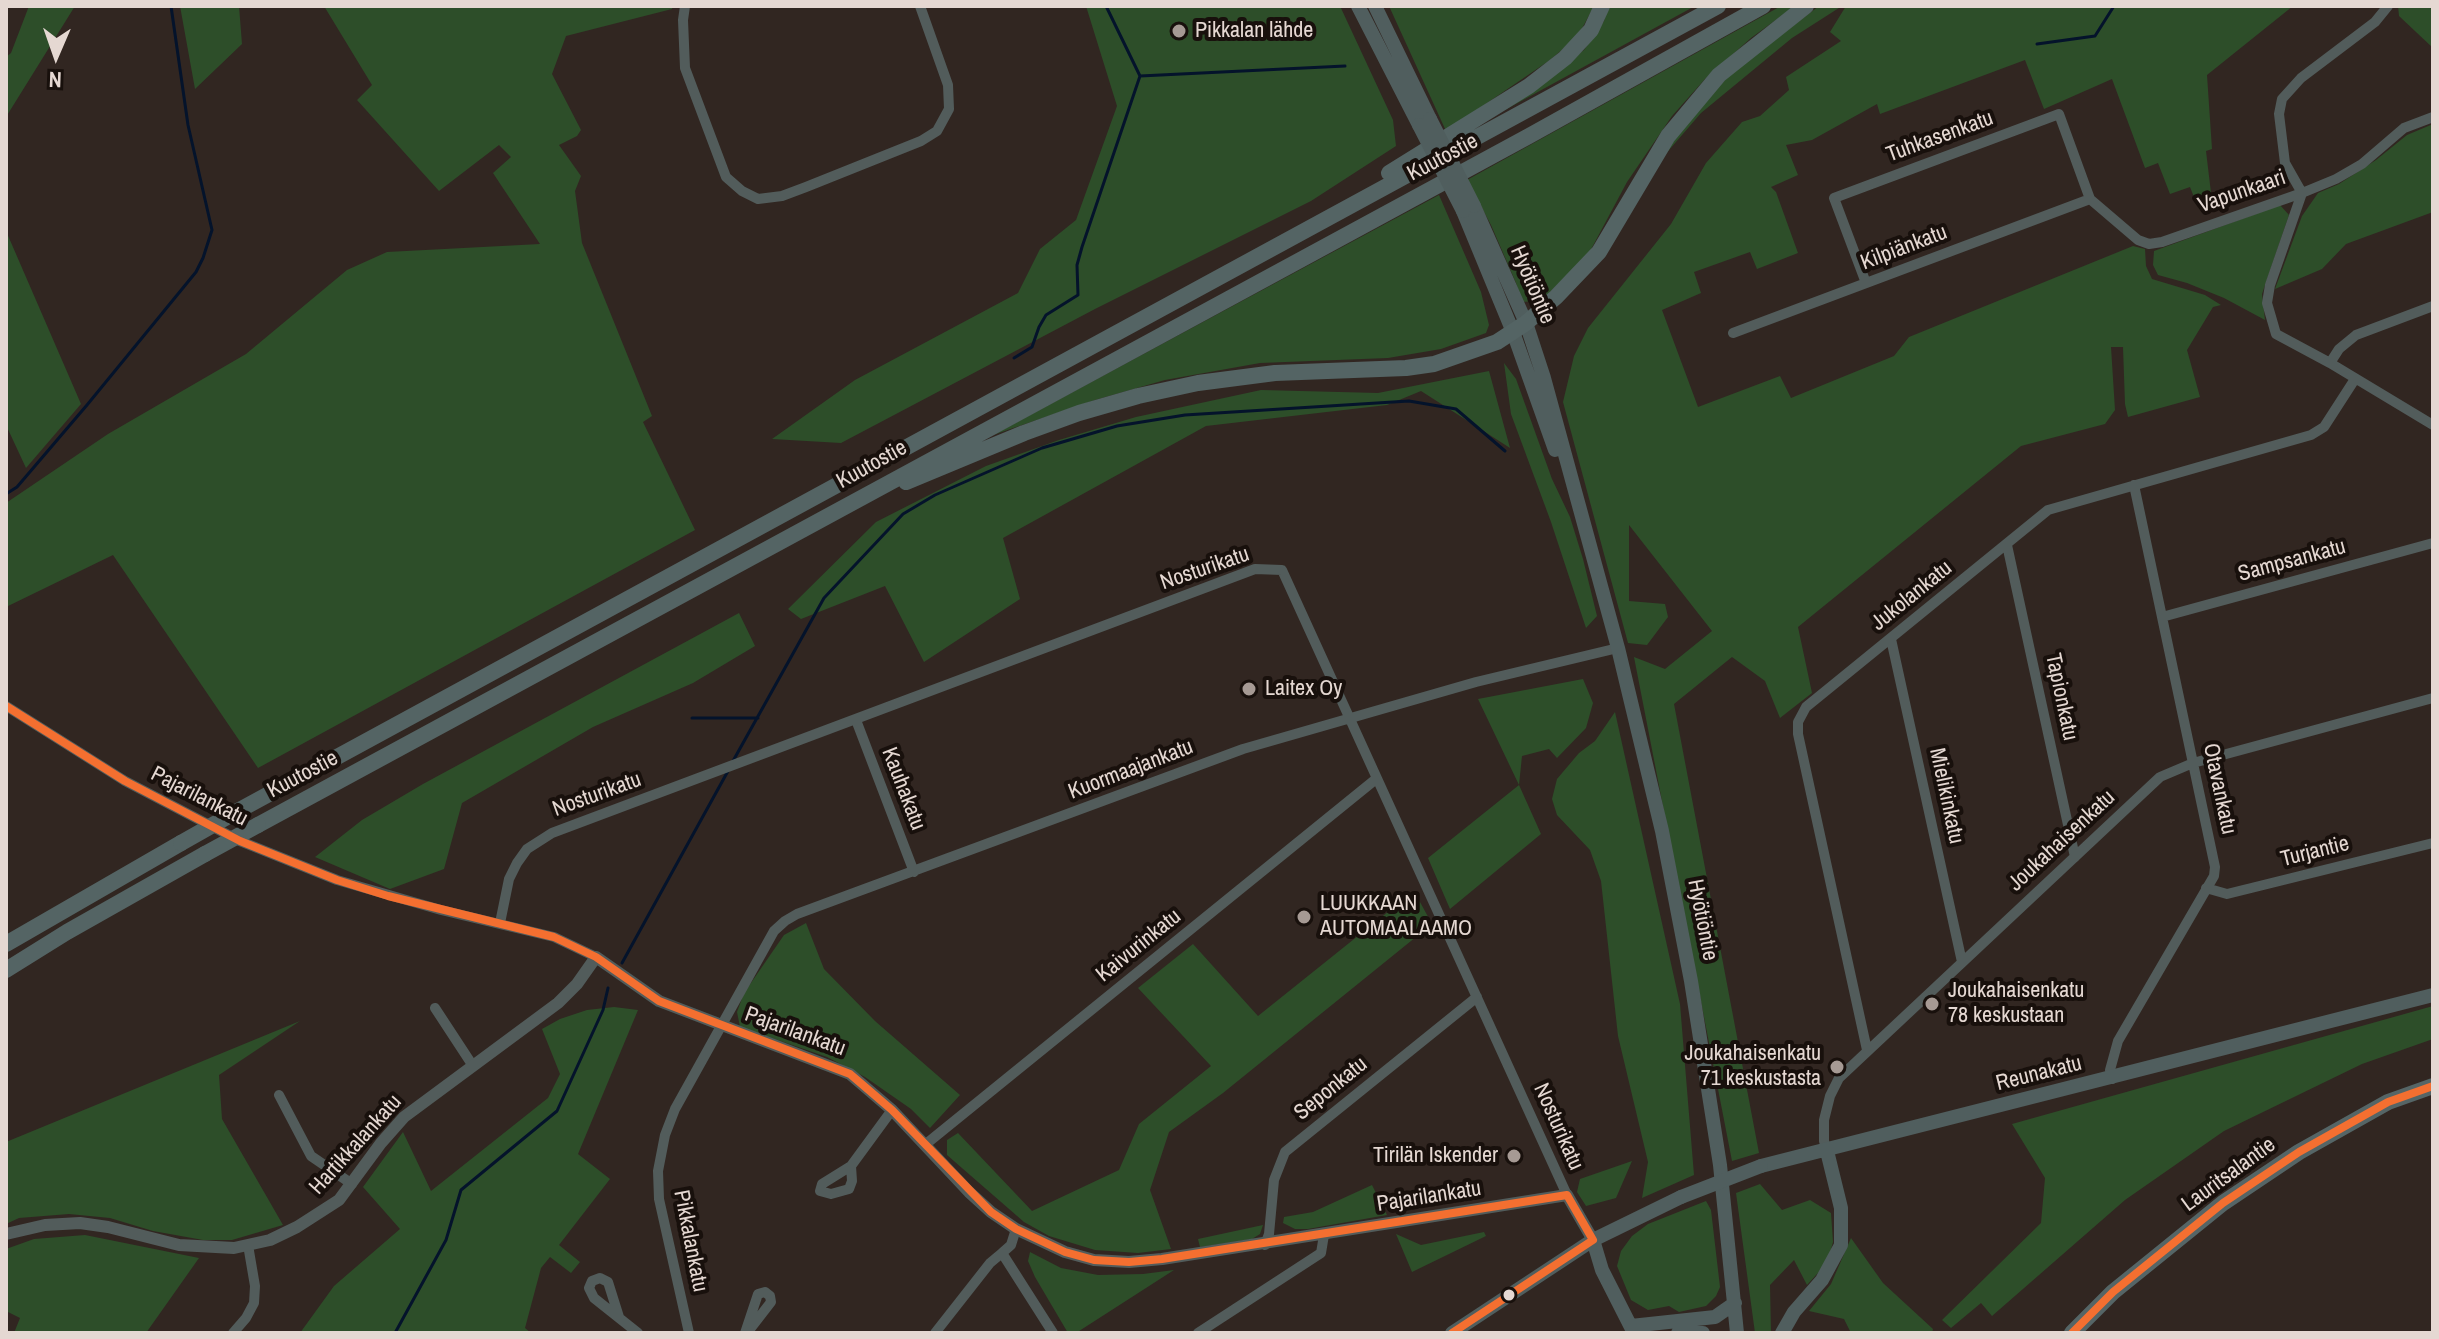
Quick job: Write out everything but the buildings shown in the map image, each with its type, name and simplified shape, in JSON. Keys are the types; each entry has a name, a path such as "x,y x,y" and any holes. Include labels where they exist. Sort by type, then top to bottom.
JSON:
{"highway":[{"path":"1054,367 1420,154 1529,86 1565,58 1591,30 1602,6"},
{"name":"Kuutostie","path":"6,944 234,813 1718,6"},
{"name":"Kuutostie","path":"6,970 205,854 1487,159 1763,6"},
{"path":"680,596 878,495 956,460 1079,413 1138,396 1213,381 1275,373 1406,368 1434,364 1497,342 1556,297 1599,252 1650,163 1695,102 1745,52 1806,6"}],"main road":[{"path":"1358,6 1425,122"},
{"path":"1375,6 1425,122"},
{"name":"Hyötiöntie","path":"1425,122 1469,209 1519,328 1583,522 1618,648 1662,831 1691,981 1725,1202 1737,1333"},
{"name":"Reunakatu","path":"1452,1333 1593,1240 1660,1206 1761,1166 2433,995"},
{"name":"Lauritsalantie","path":"2072,1333 2113,1292 2223,1203 2299,1152 2388,1102 2433,1086"},
{"path":"1782,1333 1794,1312 1822,1280 1841,1245 1841,1208 1827,1151"},
{"path":"1593,1240 1602,1270 1633,1330 1715,1317 1735,1303"},
{"path":"1678,1333 1703,1333"}],"street":[{"path":"685,6 685,68 726,177 742,191 758,199 782,196 806,187 921,141 937,131 949,109 948,85 920,6"},
{"name":"Vapunkaari","path":"2090,199 2138,240 2149,244 2302,193 2285,163 2279,114 2282,99 2301,78 2375,22 2388,6"},
{"name":"Tuhkasenkatu","path":"1866,283 1834,198 1862,187 2059,114 2090,199"},
{"path":"2433,117 2404,128 2362,164 2302,193 2270,285 2267,303 2276,334 2433,425"},
{"name":"Kilpiänkatu","path":"1733,333 2090,199"},
{"path":"2330,363 2339,349 2356,335 2433,306"},
{"name":"Jukolankatu","path":"1867,1050 1802,749 1798,722 1806,707 2048,510 2311,435 2324,427 2355,379"},
{"name":"Otavankatu","path":"2112,1079 2110,1070 2118,1041 2214,876 2215,867 2134,485"},
{"name":"Sampsankatu","path":"2162,617 2433,543"},
{"name":"Tapionkatu","path":"2007,545 2075,857"},
{"name":"Nosturikatu","path":"500,923 509,879 517,863 527,849 552,833 1255,569 1282,570 1567,1195 1593,1240"},
{"name":"Mielikinkatu","path":"1891,639 1962,962"},
{"name":"Kuormaajankatu","path":"721,1026 774,931 797,914 1243,749 1476,682 1618,648"},
{"name":"Joukahaisenkatu","path":"1827,1151 1823,1130 1830,1096 1839,1078 2160,777 2193,763 2433,698"},
{"name":"Pajarilankatu","path":"9,707 125,781 240,841 337,880 388,896 554,937 596,957 659,1001 850,1074 892,1110 969,1192 1016,1229 1065,1252 1094,1260 1129,1262 1265,1245 1567,1195"},
{"name":"Kauhakatu","path":"856,720 914,872"},
{"name":"Kaivurinkatu","path":"926,1144 1376,779"},
{"name":"Turjantie","path":"2206,888 2227,894 2433,843"},
{"name":"Hartikkalankatu","path":"6,1234 45,1225 80,1223 200,1248 248,1245 270,1240 309,1221 339,1200 404,1117 558,1003 577,984 596,957"},
{"name":"Seponkatu","path":"1265,1245 1269,1234 1274,1180 1285,1152 1477,997"},
{"path":"435,1008 473,1066"},
{"name":"Pikkalankatu","path":"689,1333 659,1199 658,1171 665,1135 675,1109 721,1026"},
{"path":"279,1095 311,1156 352,1184"},
{"path":"851,1166 892,1110"},
{"path":"935,1333 990,1263 1011,1245 1016,1229"},
{"path":"1198,1333 1321,1253 1324,1235"},
{"path":"233,1333 254,1303 255,1286 248,1245"},
{"path":"1002,1253 1053,1333"},
{"path":"619,1317 638,1333"}],"green space":[{"path":"29,6 75,6 6,117 6,57 11,53"},
{"path":"180,6 239,6 242,44 195,89"},
{"path":"324,6 673,6 672,9 566,36 552,74 581,130 577,136 559,145 581,176 575,191 582,243 652,416 643,422 695,530 258,768 113,555 6,607 6,503 108,434 246,354 347,270 387,252 540,244 493,173 511,157 499,145 439,191 357,100 372,85"},
{"path":"1086,6 1340,6 1393,120 1396,146 1311,201 1095,309 841,443 772,439 855,380 1018,293 1040,249 1076,220 1117,106"},
{"path":"1389,6 1594,6 1578,36 1550,60 1446,131"},
{"path":"1608,6 1695,6 1492,117 1584,50 1604,21"},
{"path":"1781,6 1795,6 1751,38 1705,79 1672,116 1627,182 1588,255 1546,296 1522,302 1491,225 1467,180"},
{"path":"1819,6 1842,6 1792,38 1701,113 1657,164 1691,117 1731,73"},
{"path":"1846,6 2293,6 2207,75 2212,149 2206,151 2212,201 2197,205 2190,187 2170,194 2158,163 2145,168 2112,79 2044,109 2025,60 1880,114 1877,104 1812,140 1786,145 1798,175 1771,187 1776,192 1798,253 1757,269 1750,252 1694,272 1701,293 1662,310 1698,407 1780,376 1791,398 1894,356 1909,337 2133,246 2145,249 2146,266 2152,279 2205,295 2221,305 2213,307 2187,350 2200,397 2128,417 2123,347 2111,347 2115,410 2105,424 2021,446 1798,627 1812,693 1780,718 1765,681 1732,657 1674,704 1759,1153 1732,1161 1634,657 1665,669 1712,631 1629,525 1629,601 1665,604 1668,617 1647,645 1628,643 1563,402 1574,356 1588,328 1671,224 1706,163 1742,122 1760,116 1789,90 1786,77 1841,41 1830,32"},
{"path":"2398,6 2433,6 2433,48 2399,16"},
{"path":"2433,124 2433,212 2346,244 2322,269 2275,289 2302,216 2318,193 2339,184 2376,160 2407,135"},
{"path":"1439,195 1481,292 1489,325 1486,333 1441,349 1388,358 1260,363 1165,380 993,435"},
{"path":"2280,205 2289,215 2262,294 2265,320 2224,298 2158,275 2153,265 2154,251"},
{"path":"6,231 81,404 26,468 6,425"},
{"path":"1504,363 1516,379 1552,479 1570,517 1583,559 1597,616 1586,628 1511,414"},
{"path":"1489,371 1510,448 1421,391 1387,405 1206,426 1003,538 1020,599 924,662 885,586 801,619 788,609 876,522 986,466 1059,440 1136,417 1261,390 1378,393"},
{"path":"739,613 755,646 693,683 593,727 462,803 444,869 390,889 315,857 362,820 423,784"},
{"path":"1583,679 1593,703 1586,728 1557,758 1549,749 1522,756 1519,785 1478,699"},
{"path":"1615,712 1680,1004 1694,1175 1642,1198 1648,1162 1618,1036 1601,881 1590,850 1557,815 1552,799 1557,779 1579,753 1595,741"},
{"path":"1519,785 1541,834 1450,909 1428,858"},
{"path":"1414,891 1432,924 1223,1093 1169,1132 1150,1190 1171,1249 1138,1253 1095,1250 1049,1236 1024,1222 947,1155 947,1140 958,1133 1032,1211 1119,1170 1139,1124 1211,1066 1138,988 1193,944 1258,1016"},
{"path":"806,923 824,969 875,1021 960,1095 930,1128 911,1109 865,1077 827,1057 740,1027 737,1012 744,993 784,935"},
{"path":"2433,1006 2433,1039 2362,1064 2224,1131 2125,1200 1992,1316 1981,1303 1951,1328 1942,1320 2041,1223 2045,1178 2012,1124"},
{"path":"614,1007 638,1010 578,1154 610,1179 559,1245 580,1262 571,1273 550,1257 541,1268 525,1328 531,1333 300,1333 334,1286 400,1229 363,1187 403,1132 431,1191 548,1098 560,1074 542,1029 587,1010"},
{"path":"300,1021 219,1075 222,1119 283,1225 232,1240 203,1240 153,1231 110,1218 69,1214 19,1218 6,1224 6,1142"},
{"path":"1632,1161 1616,1198 1586,1206 1577,1192 1580,1179"},
{"path":"1760,1184 1782,1210 1810,1200 1831,1213 1833,1242 1827,1263 1807,1285 1794,1260 1770,1285 1771,1333 1755,1333 1736,1193"},
{"path":"1372,1185 1387,1215 1308,1229 1295,1229 1283,1223 1284,1217 1313,1212"},
{"path":"1706,1201 1711,1210 1720,1287 1716,1296 1706,1306 1679,1312 1669,1306 1648,1310 1631,1300 1617,1266 1621,1251 1632,1236 1648,1224"},
{"path":"1263,1225 1260,1234 1252,1239 1200,1247 1198,1239"},
{"path":"1484,1232 1486,1236 1412,1272 1396,1234 1421,1245"},
{"path":"85,1235 199,1258 146,1333 14,1333 20,1318 6,1311 6,1249 34,1239"},
{"path":"1851,1238 1883,1283 1933,1329 1932,1333 1851,1333 1844,1319 1809,1311 1831,1284"},
{"path":"1030,1252 1061,1268 1098,1275 1174,1270 1076,1333 1068,1333 1035,1277 1028,1261"}],"waterway":[{"path":"6,494 17,487 87,405 196,272 203,258 212,230 188,125 171,6"},
{"path":"1014,358 1032,347 1046,315 1078,295 1077,265 1082,247 1140,76 1106,6"},
{"path":"2037,44 2095,36 2114,6"},
{"path":"1140,76 1345,66"},
{"path":"733,761 824,598 903,514 935,495 1042,448 1117,426 1185,415 1409,401 1456,409 1505,451"},
{"path":"692,718 758,718"},
{"path":"622,963 728,771"},
{"path":"395,1333 446,1240 461,1190 557,1111 603,1010 608,988"}],"transit line":[{"path":"6,706 125,781 240,841 337,880 388,896 554,937 596,957 659,1001 850,1074 892,1110 991,1212 1016,1229 1065,1252 1094,1260 1129,1262 1162,1259 1567,1195 1593,1240 1452,1333"},
{"path":"2072,1333 2113,1292 2223,1203 2299,1152 2388,1102 2433,1086"}],"place":[{"name":"Pikkalan lähde","path":"1179,31"},
{"name":"Laitex Oy","path":"1249,689"},
{"name":"LUUKKAAN AUTOMAALAAMO","path":"1304,917"},
{"name":"Joukahaisenkatu 78 keskustaan","path":"1932,1004"},
{"name":"Joukahaisenkatu 71 keskustasta","path":"1837,1067"},
{"name":"Tirilän Iskender","path":"1514,1156"}]}
